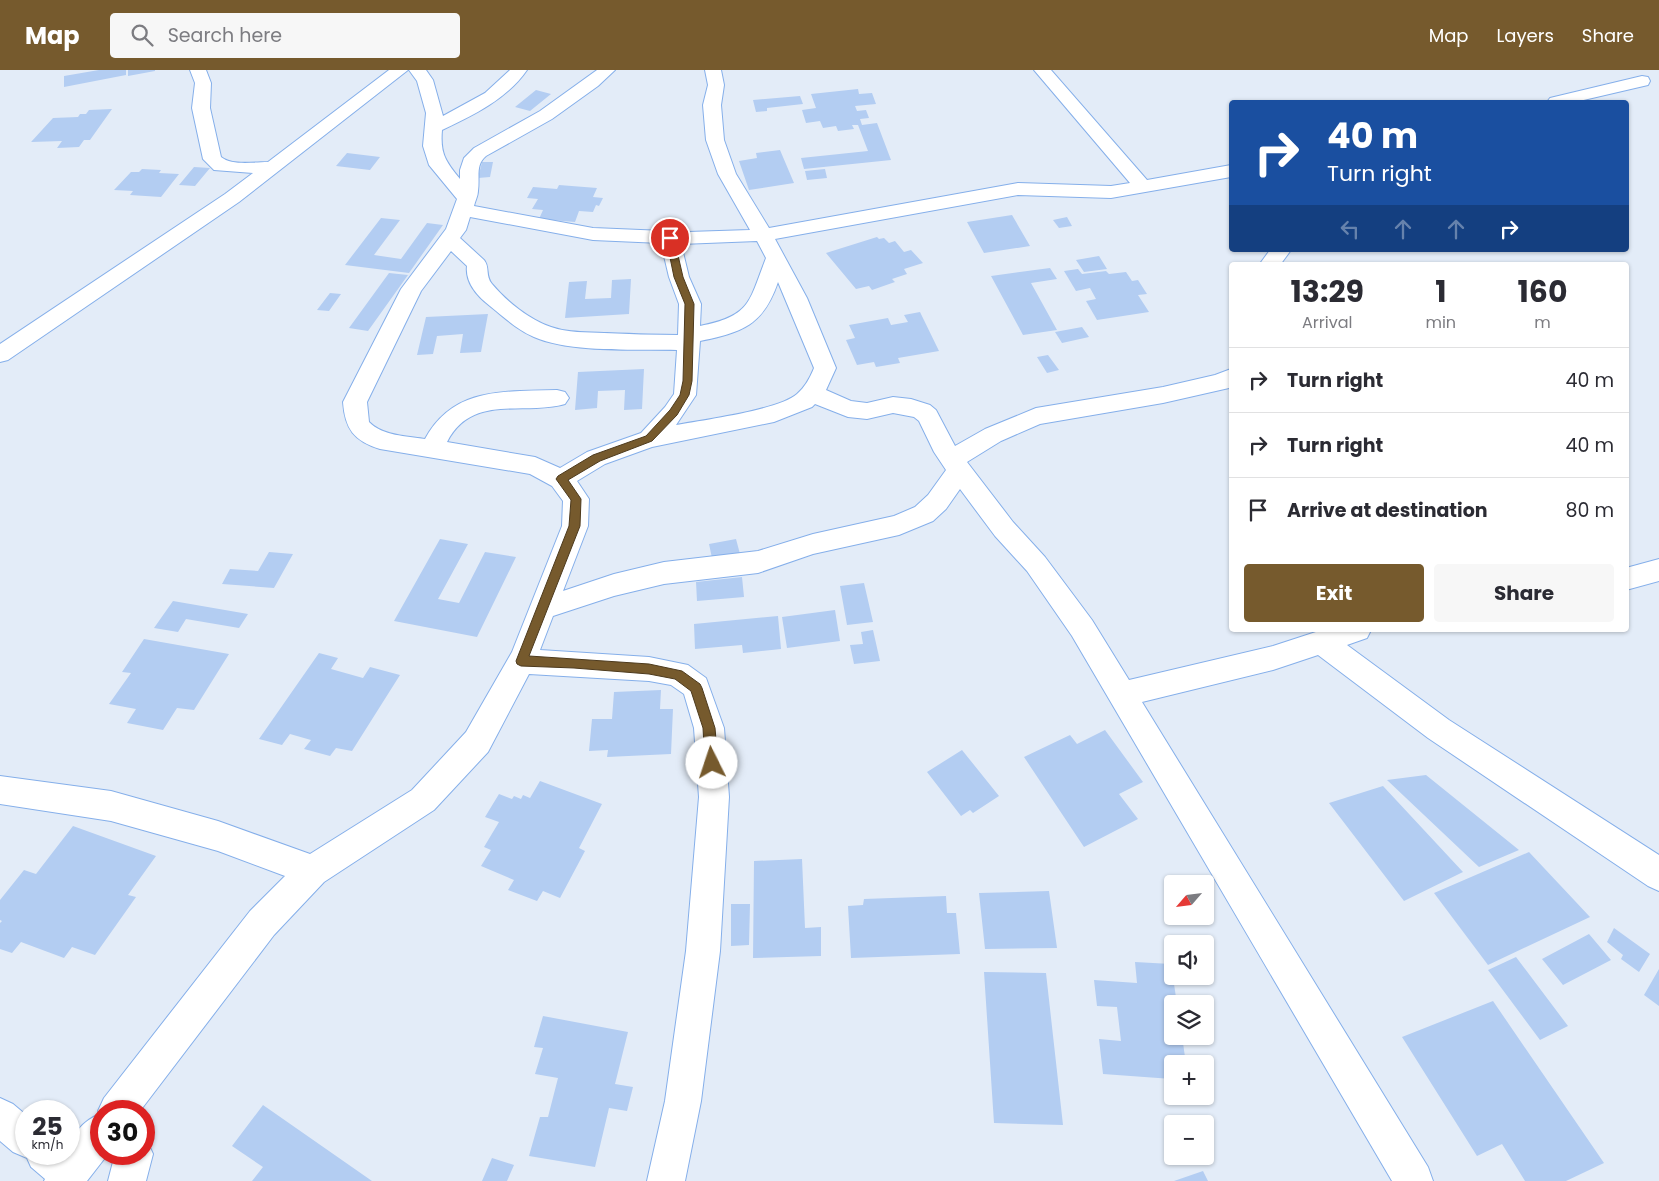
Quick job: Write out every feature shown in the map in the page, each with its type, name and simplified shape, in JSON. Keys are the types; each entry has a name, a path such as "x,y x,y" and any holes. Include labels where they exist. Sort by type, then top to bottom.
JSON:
{"street":[{"path":"198,70 203,83 201,108 212,159 220,166 273,167"},
{"path":"0,355 232,198 400,70"},
{"path":"416,70 425,80 435,113 432,146 438,165 465,205 593,234 670,238 763,235 1018,189 1111,192 1229,171"},
{"path":"434,127 479,105 507,85 519,70"},
{"path":"125,1100 262,923 313,871 423,800 477,742 521,661 575,526 576,499 561,479 535,466 380,440 363,432 356,422 355,402 411,289 456,230 469,192 469,170 473,158 480,152 533,124 574,97 606,70"},
{"path":"1042,70 1143,187"},
{"path":"1626,70 1659,90"},
{"path":"561,479 596,458 649,439 774,414 804,401 818,385 825,368 796,298 776,258 727,174 715,140 712,105 719,74"},
{"path":"1564,100 1642,81"},
{"path":"649,439 673,413 685,395 687,381 690,304 679,277 670,238"},
{"path":"450,239 477,264 476,275 482,286 493,298 525,323 542,332 568,338 689,340 741,321 758,307 776,258"},
{"path":"1271,262 1279,252"},
{"path":"542,609 614,585 656,575 758,562 813,544 899,525 924,514 937,502 956,465 993,435 1036,416 1163,395 1221,382 1229,378"},
{"path":"811,393 848,409 867,411 893,405 911,406 928,416 956,465 1004,529 1036,564 1082,628 1414,1181"},
{"path":"432,449 446,426 458,414 482,403 510,399 557,398"},
{"path":"1629,578 1659,570"},
{"path":"1122,694 1273,658 1351,632"},
{"path":"1322,642 1374,684 1642,862 1659,876"},
{"path":"521,661 639,668 678,674 696,688 709,728 714,797 703,951 683,1101 666,1181"},
{"path":"0,790 111,806 218,836 313,871"},
{"path":"142,1100 144,1076"},
{"path":"0,1117 15,1130"},
{"path":"59,1170 90,1142"},
{"path":"127,1181 131,1165"}],"building":[{"path":"99,70 126,70 126,75 64,87 64,76"},
{"path":"128,70 155,70 155,71 128,76"},
{"path":"858,89 859,94 872,93 876,104 855,106 857,111 866,110 869,118 860,119 862,125 877,123 891,160 804,169 801,158 868,151 858,125 852,125 854,129 838,131 836,126 823,128 820,121 806,123 802,110 816,108 811,94"},
{"path":"536,90 551,94 530,111 515,107"},
{"path":"800,96 803,104 767,108 767,111 756,112 753,100"},
{"path":"112,109 90,140 84,140 79,147 57,148 62,141 31,142 53,118 78,117 80,114 86,114 89,110"},
{"path":"780,150 794,183 749,190 739,161 757,158 756,153"},
{"path":"347,153 380,157 370,170 336,166"},
{"path":"482,162 493,162 490,177 478,178"},
{"path":"194,167 210,168 195,186 179,185"},
{"path":"142,169 161,170 159,173 179,174 161,197 130,195 133,191 114,190 131,172 139,172"},
{"path":"825,169 827,178 807,180 805,171"},
{"path":"559,185 597,188 593,197 603,198 599,206 596,205 593,212 579,211 575,222 539,219 543,210 532,209 538,199 527,198 533,187 557,189"},
{"path":"1012,215 1030,246 984,253 967,222"},
{"path":"1067,217 1072,226 1059,228 1053,220"},
{"path":"381,218 400,220 374,255 401,259 427,223 443,225 409,273 345,265"},
{"path":"877,237 879,239 884,238 889,243 895,241 904,252 911,250 923,263 904,269 907,274 892,279 895,282 872,290 869,286 856,289 826,253"},
{"path":"1099,256 1107,269 1084,272 1076,260"},
{"path":"1050,268 1057,279 1031,283 1057,330 1023,335 991,276"},
{"path":"1078,269 1082,274 1106,271 1109,274 1126,272 1132,281 1138,280 1147,294 1138,295 1149,312 1097,320 1086,301 1096,299 1090,288 1076,291 1064,271"},
{"path":"389,273 408,275 368,331 349,328"},
{"path":"631,279 629,314 565,318 569,282 587,281 585,299 611,298 612,280"},
{"path":"330,293 341,294 329,311 317,310"},
{"path":"920,312 939,351 898,358 900,363 876,367 874,362 857,365 846,340 855,338 849,325 888,318 891,325 908,322 904,315"},
{"path":"488,314 481,352 460,353 463,334 437,336 433,354 417,355 426,317"},
{"path":"1082,327 1089,337 1062,343 1055,332"},
{"path":"1048,355 1059,370 1047,373 1037,357"},
{"path":"644,369 642,409 624,410 625,390 598,391 597,408 575,410 578,372"},
{"path":"440,539 468,544 438,599 459,603 485,552 516,557 477,637 394,621"},
{"path":"736,539 740,554 712,558 709,544"},
{"path":"269,552 293,554 274,588 222,584 230,569 258,571"},
{"path":"742,577 744,597 697,601 696,582"},
{"path":"864,583 873,622 847,625 840,586"},
{"path":"173,601 248,614 239,628 186,619 178,632 154,628"},
{"path":"835,610 840,641 787,648 782,617"},
{"path":"778,616 781,649 743,653 742,645 695,649 694,624"},
{"path":"873,630 880,661 854,664 850,645 863,644 861,632"},
{"path":"144,639 229,654 194,710 177,708 163,730 127,723 136,709 109,704 131,673 122,672"},
{"path":"319,653 338,658 331,669 363,678 370,667 400,675 352,751 336,748 330,756 304,749 311,740 290,734 282,745 259,739"},
{"path":"661,690 660,709 673,709 671,754 607,757 608,750 589,751 592,719 612,719 614,692"},
{"path":"1105,730 1143,782 1119,794 1138,819 1084,847 1024,757 1070,735 1077,744"},
{"path":"962,750 999,796 973,813 970,810 961,816 927,772"},
{"path":"1426,775 1519,850 1479,867 1387,780"},
{"path":"540,781 602,804 579,848 585,851 560,898 543,891 537,901 508,890 514,880 481,866 491,850 484,847 499,822 485,817 499,794 512,799 514,796 521,799 523,795 530,798"},
{"path":"1383,786 1463,872 1404,901 1329,803"},
{"path":"73,826 156,856 128,895 136,897 95,955 72,947 64,958 21,942 12,953 0,949 0,923 2,921 0,920 0,900 24,870 36,874"},
{"path":"1529,852 1590,917 1488,965 1434,893"},
{"path":"802,859 805,928 821,927 821,956 753,958 754,861"},
{"path":"1049,891 1057,948 985,949 979,893"},
{"path":"946,896 947,913 956,913 960,954 851,958 848,906 863,905 864,899"},
{"path":"731,904 750,904 749,945 731,946"},
{"path":"1614,928 1650,954 1639,972 1621,959 1623,955 1607,942"},
{"path":"1589,934 1611,960 1563,985 1542,959"},
{"path":"1516,957 1568,1026 1540,1040 1488,970"},
{"path":"1135,962 1164,964 1164,985 1174,985 1176,995 1164,995 1164,1045 1183,1045 1185,1055 1164,1055 1164,1078 1103,1074 1099,1039 1121,1041 1117,1007 1097,1006 1094,980 1137,983"},
{"path":"1659,969 1659,1006 1644,995"},
{"path":"984,972 1046,973 1063,1125 994,1123"},
{"path":"1493,1001 1604,1163 1566,1181 1525,1181 1502,1144 1477,1156 1402,1037"},
{"path":"543,1016 628,1032 615,1084 633,1087 627,1111 609,1108 595,1167 529,1156 540,1117 548,1117 558,1078 535,1074 543,1048 534,1047"},
{"path":"263,1105 372,1181 252,1181 263,1167 232,1146"},
{"path":"492,1158 514,1165 507,1181 482,1181"},
{"path":"1203,1171 1208,1181 1174,1181"}],"route":[{"path":"670,238 679,277 690,304 685,395 673,413 649,439 596,458 561,479 576,499 575,526 521,661 649,669 678,674 696,688 709,728 712,763"}]}
